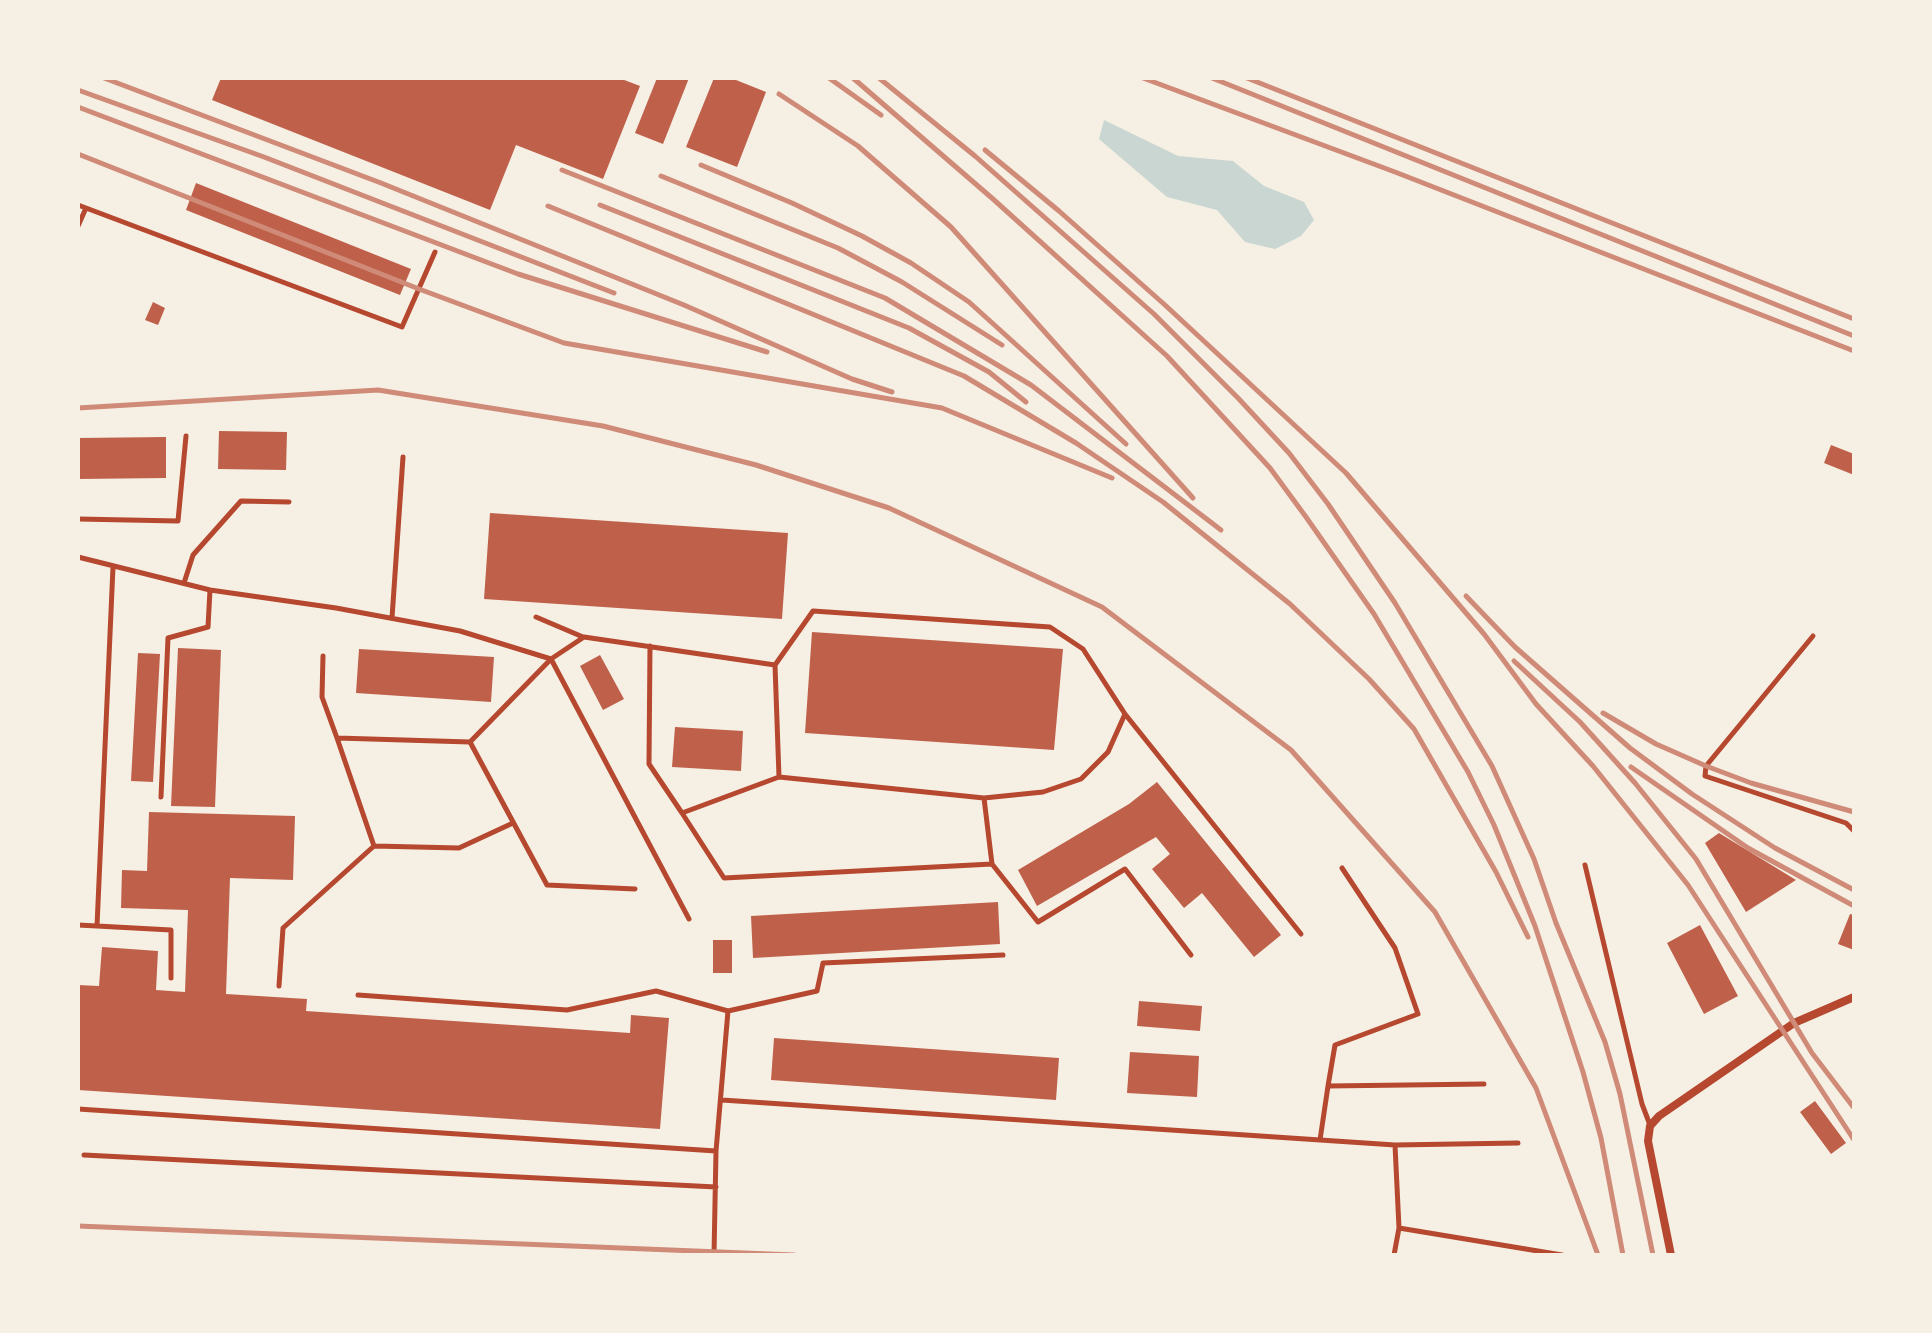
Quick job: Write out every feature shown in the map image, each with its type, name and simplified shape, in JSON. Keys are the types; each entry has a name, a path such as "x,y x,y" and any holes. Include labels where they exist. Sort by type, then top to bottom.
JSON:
{"street":[{"path":"1671,1255 1648,1141 1650,1126 1659,1116 1794,1023 1854,997"}],"lane":[{"path":"78,205 402,327 435,252"},
{"path":"78,226 86,208"},
{"path":"78,519 178,521 186,436"},
{"path":"392,618 403,457"},
{"path":"184,583 193,555 241,501 289,502"},
{"path":"78,557 210,590 460,631 551,659 689,919"},
{"path":"97,926 113,567"},
{"path":"161,797 168,638 208,627 210,590"},
{"path":"779,777 775,665 813,611 1050,627 1083,649 1125,714 1301,934"},
{"path":"536,617 584,637 775,665"},
{"path":"1813,636 1706,766 1705,776 1846,823 1854,831"},
{"path":"337,738 470,742 551,659 584,637"},
{"path":"650,646 649,764 724,878 992,864"},
{"path":"323,656 322,697 374,846"},
{"path":"682,813 779,777 984,798 1043,792 1081,779 1108,752 1125,714"},
{"path":"470,742 547,885 635,889"},
{"path":"984,798 992,864 1038,922 1125,869 1191,955"},
{"path":"279,986 283,928 374,846 459,848 513,823"},
{"path":"1585,865 1642,1104 1650,1126"},
{"path":"1320,1140 1335,1045 1418,1014 1395,948 1342,868"},
{"path":"78,925 171,930 171,978"},
{"path":"358,995 567,1010 656,991 728,1011 817,991 823,963 1003,955"},
{"path":"714,1255 716,1151 728,1011"},
{"path":"1328,1086 1484,1084"},
{"path":"722,1100 1395,1145 1518,1143"},
{"path":"78,1109 716,1151"},
{"path":"1394,1255 1399,1228 1395,1145"},
{"path":"84,1155 716,1187"},
{"path":"1399,1228 1562,1255"}],"shaded area":[{"path":"1104,120 1178,156 1233,161 1264,186 1304,202 1314,220 1301,236 1275,249 1245,242 1217,210 1167,197 1099,139"}],"building":[{"path":"221,78 619,78 640,86 603,179 516,145 490,210 212,100"},
{"path":"657,78 689,78 663,144 635,133"},
{"path":"714,78 731,78 766,92 737,167 686,147"},
{"path":"196,183 411,269 400,295 186,210"},
{"path":"153,302 165,308 158,325 145,320"},
{"path":"219,431 287,432 286,470 218,469"},
{"path":"166,437 166,478 78,479 78,438"},
{"path":"1831,445 1854,454 1854,475 1824,463"},
{"path":"490,513 788,533 782,619 484,599"},
{"path":"812,632 1063,649 1054,750 805,733"},
{"path":"178,648 221,650 215,807 171,806"},
{"path":"359,649 494,657 491,702 356,693"},
{"path":"138,653 160,654 153,782 131,781"},
{"path":"600,655 624,699 603,710 580,666"},
{"path":"675,727 743,731 741,771 672,767"},
{"path":"1157,782 1281,935 1254,957 1202,893 1184,908 1152,869 1170,854 1156,837 1037,906 1018,870 1129,804"},
{"path":"149,812 295,816 293,880 230,878 226,994 307,999 306,1011 630,1033 631,1015 669,1018 660,1129 78,1090 78,985 99,986 102,947 158,951 156,990 185,992 188,910 121,908 122,870 147,871"},
{"path":"1719,833 1796,880 1746,912 1705,843"},
{"path":"998,902 1000,944 753,958 751,916"},
{"path":"1850,914 1854,915 1854,950 1838,944"},
{"path":"1700,925 1738,996 1704,1014 1667,943"},
{"path":"713,940 732,940 732,973 713,973"},
{"path":"1139,1001 1202,1006 1200,1031 1137,1026"},
{"path":"774,1038 1059,1058 1056,1100 771,1080"},
{"path":"1130,1052 1199,1056 1197,1097 1127,1093"},
{"path":"1815,1101 1846,1143 1831,1154 1800,1112"}],"railway":[{"path":"104,78 381,183 684,305 852,379 892,392"},
{"path":"829,78 881,115"},
{"path":"853,78 1167,356 1270,468 1374,614 1468,772 1494,825 1535,926 1583,1072 1601,1138 1623,1255"},
{"path":"879,78 975,156 1154,314 1238,398 1289,453 1328,504 1395,603 1492,766 1534,859 1556,923 1605,1042 1620,1094 1653,1255"},
{"path":"1143,78 1395,172 1854,351"},
{"path":"1212,78 1854,336"},
{"path":"1247,78 1854,319"},
{"path":"78,90 264,157 614,293"},
{"path":"779,94 858,146 951,227 1193,498"},
{"path":"78,107 518,274 767,352"},
{"path":"985,150 1165,305 1346,473 1484,634 1536,704 1593,766 1688,885 1854,1140"},
{"path":"78,154 564,343 942,408 1112,478"},
{"path":"701,165 792,203 911,263 969,302 1126,444"},
{"path":"562,170 885,298 1031,385 1221,530"},
{"path":"661,176 838,248 902,282 1002,345"},
{"path":"600,205 909,328 989,372 1026,402"},
{"path":"548,206 964,376 1076,443 1163,502 1290,604 1369,679 1414,729 1496,872 1528,937"},
{"path":"78,408 378,390 603,426 756,465 889,508 1102,607 1291,750 1435,912 1536,1088 1598,1255"},
{"path":"1466,596 1515,647 1630,748 1692,794 1775,848 1854,890"},
{"path":"1514,661 1580,722 1635,783 1696,859 1812,1053 1854,1108"},
{"path":"1603,713 1656,744 1706,766 1751,783 1854,812"},
{"path":"1631,767 1748,848 1854,906"},
{"path":"78,1226 794,1255"}]}
